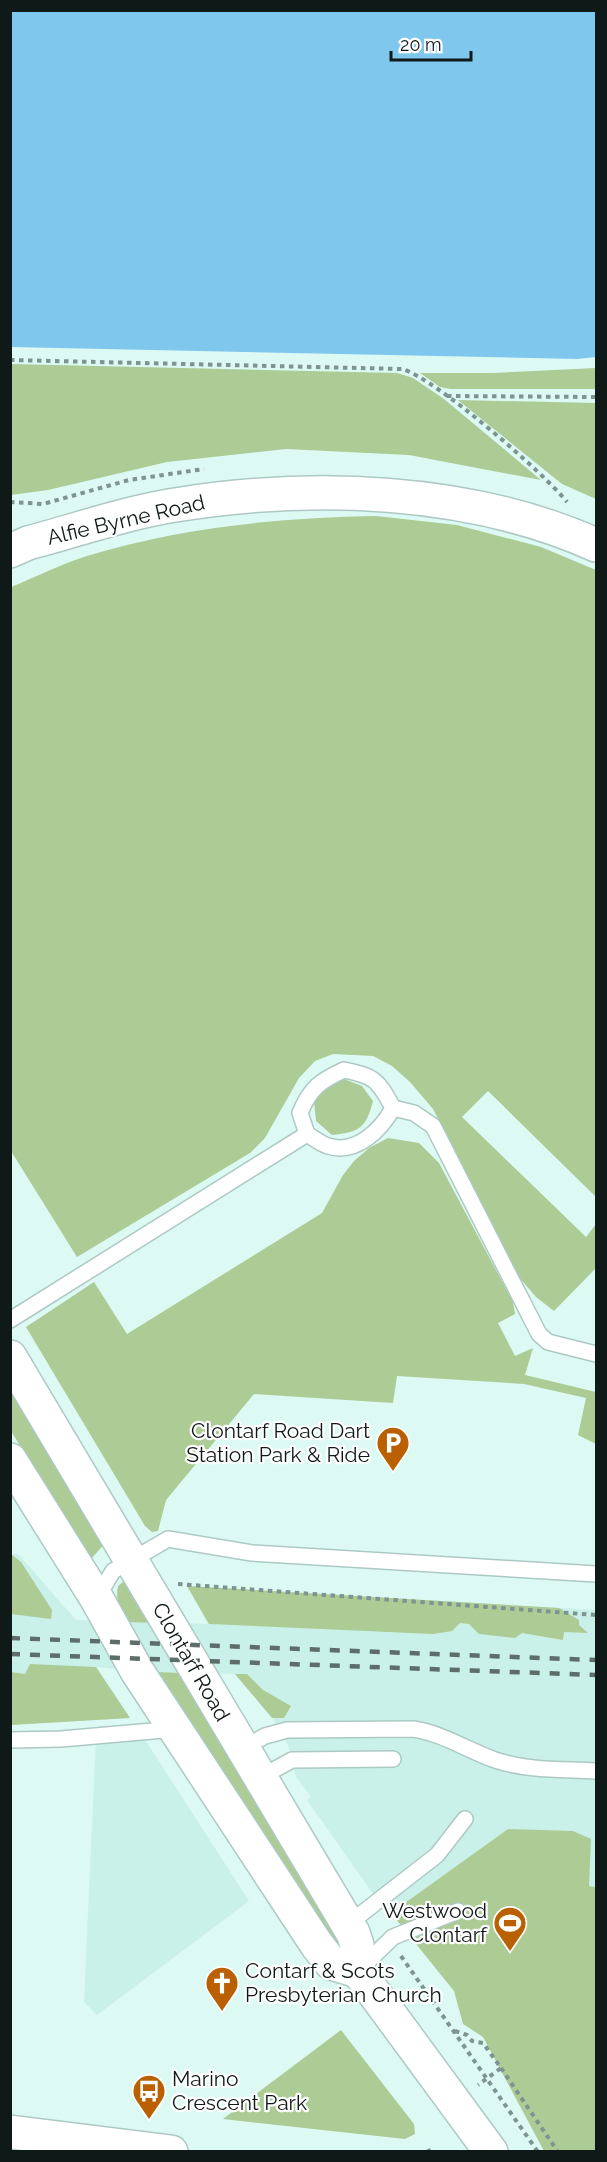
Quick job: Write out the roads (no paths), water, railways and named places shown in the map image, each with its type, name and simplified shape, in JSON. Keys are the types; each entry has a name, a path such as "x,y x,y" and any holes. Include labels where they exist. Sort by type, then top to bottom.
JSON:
{"main road":[{"name":"Alfie Byrne Road","path":"10,551 28,543 173,505 285,493 373,494 463,505 567,532 597,545"},
{"name":"Clontarf Road","path":"10,1357 348,1925 357,1945 358,1971"},
{"path":"10,1460 97,1599 137,1671 317,1945 331,1963 358,1971 491,2151"},
{"path":"10,2132 171,2151"}],"lane":[{"path":"344,1070 370,1075 382,1086 393,1108 386,1121 369,1138 347,1147 329,1146 307,1134 300,1113 306,1097 322,1080 344,1070"},
{"path":"393,1108 414,1113 433,1126 539,1334 548,1342 597,1354"},
{"path":"10,1320 307,1134"},
{"path":"97,1599 113,1571 168,1539 252,1553 597,1574"},
{"path":"10,1740 61,1739 175,1729"},
{"path":"242,1749 265,1736 287,1730 413,1729 430,1732 494,1760 523,1767 597,1771"},
{"path":"259,1778 292,1760 393,1759"},
{"path":"348,1925 437,1855 465,1819"},
{"path":"358,1971 393,1937 458,1911"}],"water":[{"path":"11,10 596,11 596,357 577,359 11,347"}],"railway":[{"path":"10,1638 596,1660"},
{"path":"10,1654 596,1675"}],"place":[{"name":"Clontarf Road Dart Station Park & Ride","path":"393,1472"},
{"name":"Westwood Clontarf","path":"510,1952"},
{"name":"Contarf & Scots Presbyterian Church","path":"222,2012"},
{"name":"Marino Crescent Park","path":"149,2120"}]}
